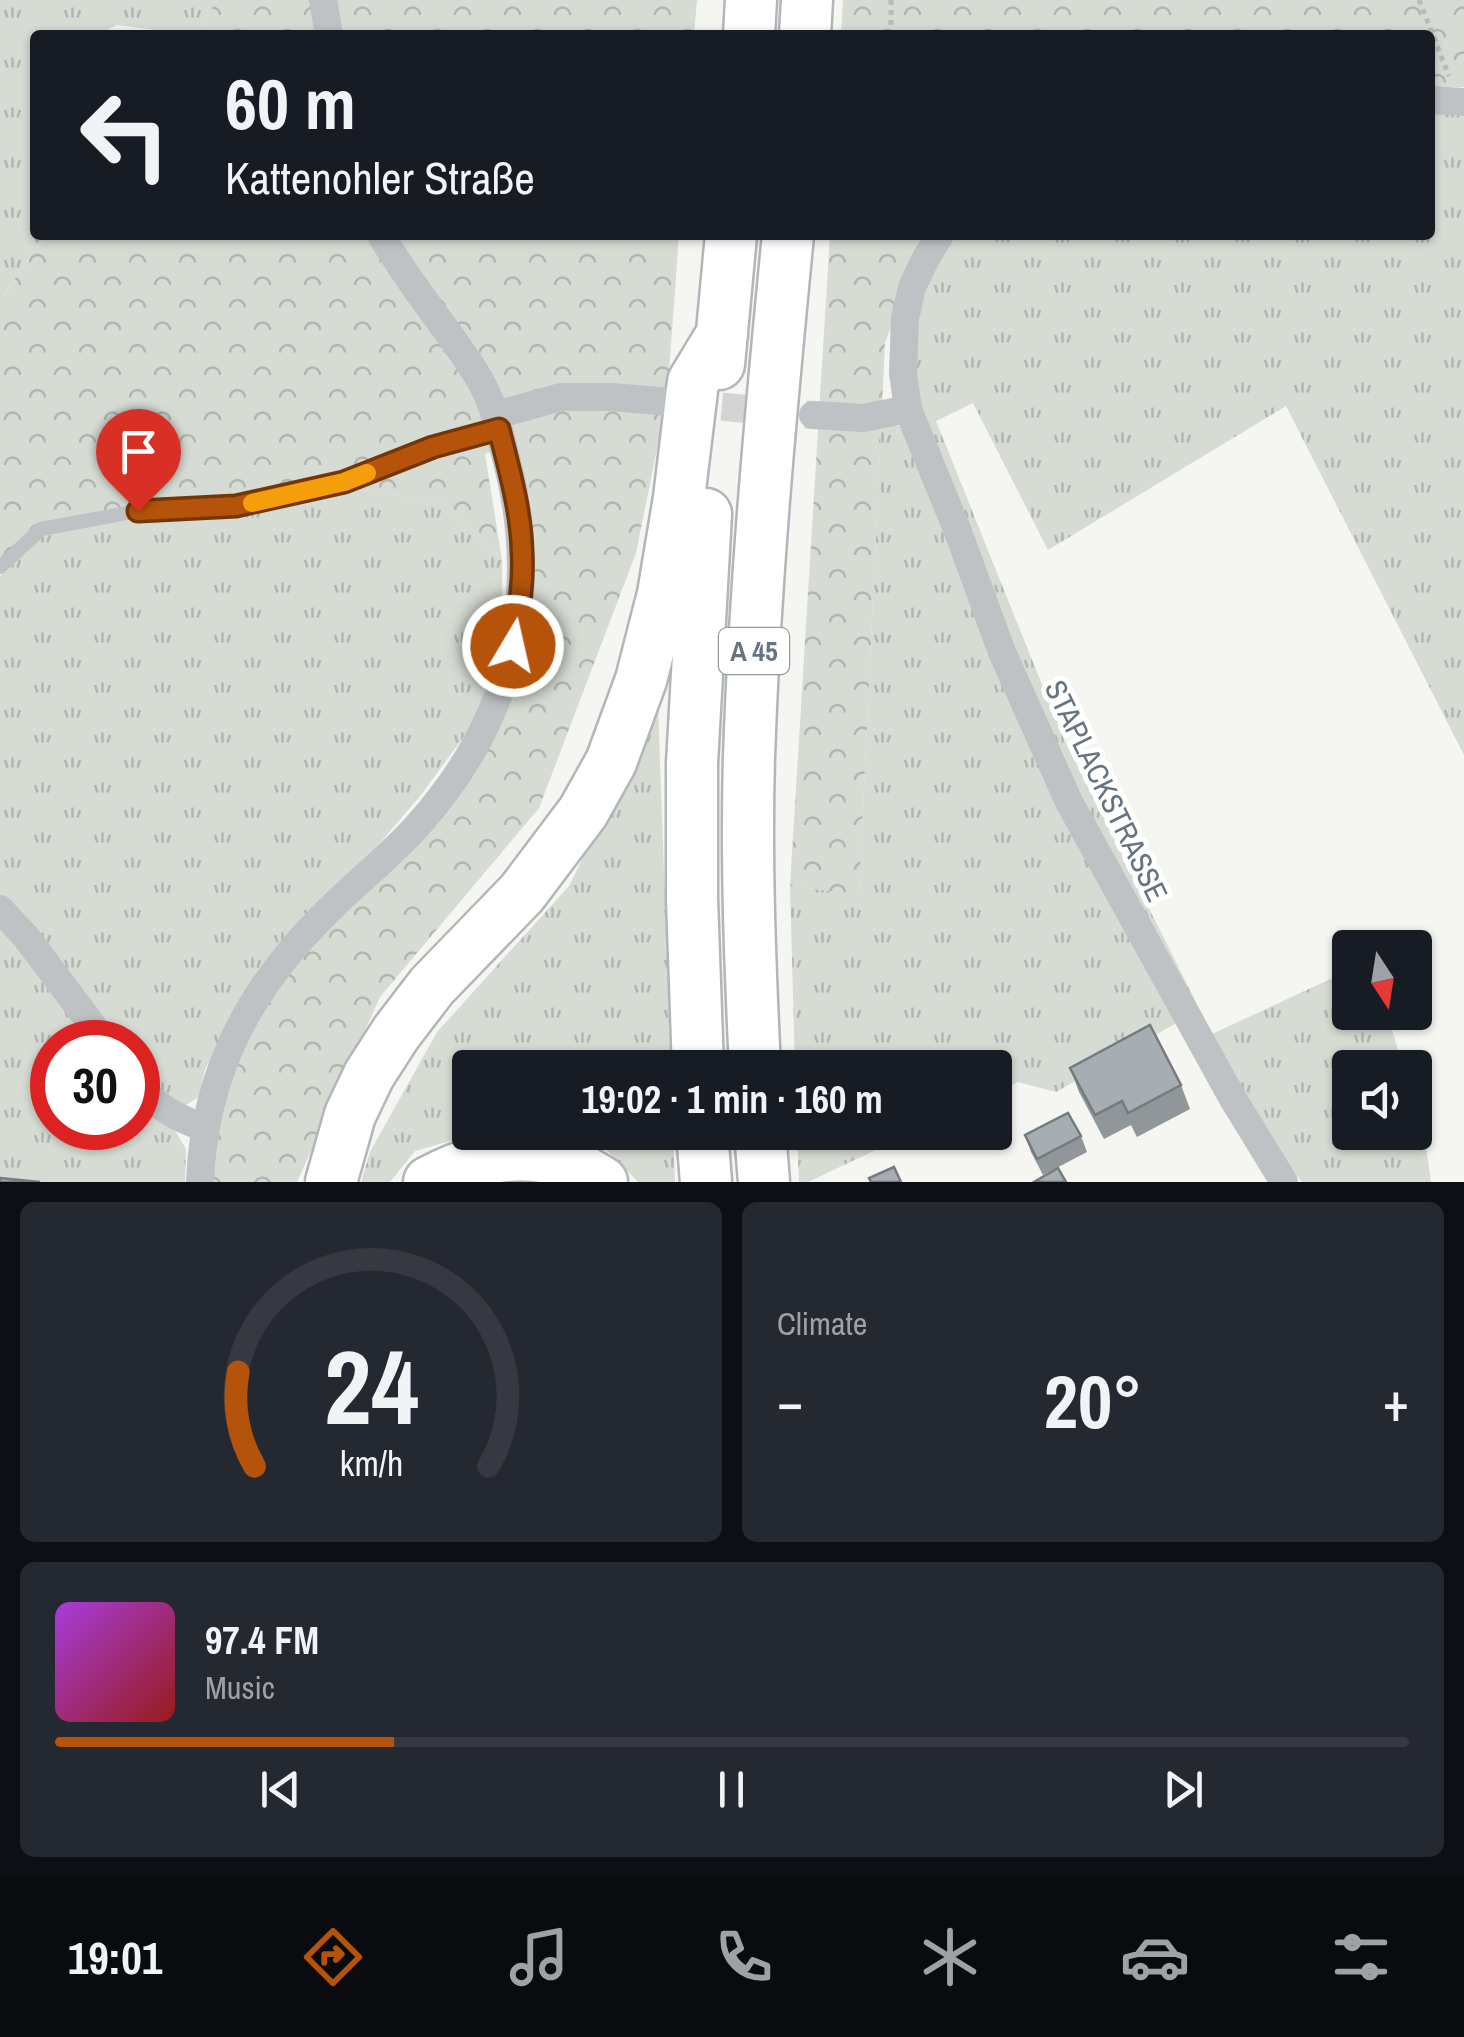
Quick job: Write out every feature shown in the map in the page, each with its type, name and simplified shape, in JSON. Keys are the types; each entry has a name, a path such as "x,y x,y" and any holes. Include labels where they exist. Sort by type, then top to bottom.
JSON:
{"highway":[{"path":"748,30 751,0"},
{"path":"805,30 807,0"},
{"name":"A 45","path":"697,1050 692,763 707,494 731,240"},
{"name":"A 45","path":"754,1050 748,895 749,760 766,460 788,240"},
{"path":"331,1182 350,1115 396,1033 432,986 522,892 583,812 611,762 641,680 663,594 693,382 722,334"},
{"path":"703,1150 706,1182"},
{"path":"761,1150 764,1182"},
{"path":"429,1182 455,1168 492,1157 532,1156 572,1165 602,1182"}],"street":[{"path":"323,0 327,30"},
{"path":"1435,100 1462,102"},
{"path":"200,1182 204,1128 220,1073 269,976 324,914 416,828 441,798 466,763 486,724 513,646 521,595 522,553 518,514 497,422 479,378 383,240"},
{"name":"STAPLACKSTRASSE","path":"937,240 912,287 905,318 903,372 908,410 1002,652 1068,802 1284,1182"},
{"path":"497,422 562,397 670,402"},
{"path":"813,415 863,418 908,410"},
{"path":"0,909 26,937 88,1020"},
{"path":"160,1106 174,1117 204,1128"}],"lane":[{"path":"0,567 41,529 138,511 236,506 344,482 497,422"}],"path":[{"path":"890,30 891,0"},
{"path":"1419,0 1432,30"},
{"path":"1435,38 1462,102"}],"green space":[{"path":"0,0 217,0 198,30 117,25 106,30 30,30 30,240 41,240 3,296"},
{"path":"217,0 697,0 694,30 198,30"},
{"path":"843,0 1464,0 1464,87 1435,87 1435,30 841,30"},
{"path":"1435,100 1464,102 1464,755 1286,406 1048,550 973,403 936,421 1063,737 1212,1034 1332,978 1332,1030 1392,1030 1398,1050 1332,1050 1332,1150 1426,1150 1431,1182 1302,1182 1285,1162 1069,802 903,373 939,240 1435,240"},
{"path":"41,240 679,240 667,399 636,553 539,808 380,997 297,1182 200,1182 253,1001 416,828 513,646 503,448 485,454 502,560 445,503 356,489 343,478 234,501 39,525 0,560 0,289 4,295"},
{"path":"830,240 924,240 885,343 859,895 790,886"},
{"path":"881,425 902,426 992,658 1178,1022 1056,1092 1018,1082 1012,1085 1012,1050 795,1050 790,886 859,894"},
{"path":"356,489 445,503 502,560 502,596 480,715 420,796 252,986 205,1069 199,1097 176,1106 160,1093 160,1020 95,1020 0,900 0,576 44,535 140,518 237,512"},
{"path":"658,706 670,1050 452,1050 452,1140 415,1151 390,1182 361,1182 370,1152 437,1032 569,886"},
{"path":"0,919 80,1020 30,1020 30,1150 160,1150 160,1115 186,1149 185,1182 0,1182"},
{"path":"607,1150 674,1150 675,1182 638,1182"},
{"path":"798,1150 876,1150 808,1182 799,1182"}],"building":[{"path":"1150,1025 1181,1085 1128,1113 1122,1101 1095,1115 1070,1068"},
{"path":"1068,1113 1081,1136 1037,1159 1025,1135"},
{"path":"894,1167 901,1182 871,1182 869,1178"},
{"path":"1058,1168 1066,1182 1034,1182"},
{"path":"0,1178 40,1182 0,1182"}],"tunnel":[{"path":"680,403 813,415"}],"slow traffic":[{"path":"252,503 367,473"}],"route":[{"path":"138,511 236,506 344,482 433,447 499,429 518,514 522,553 521,595 513,646"}]}
